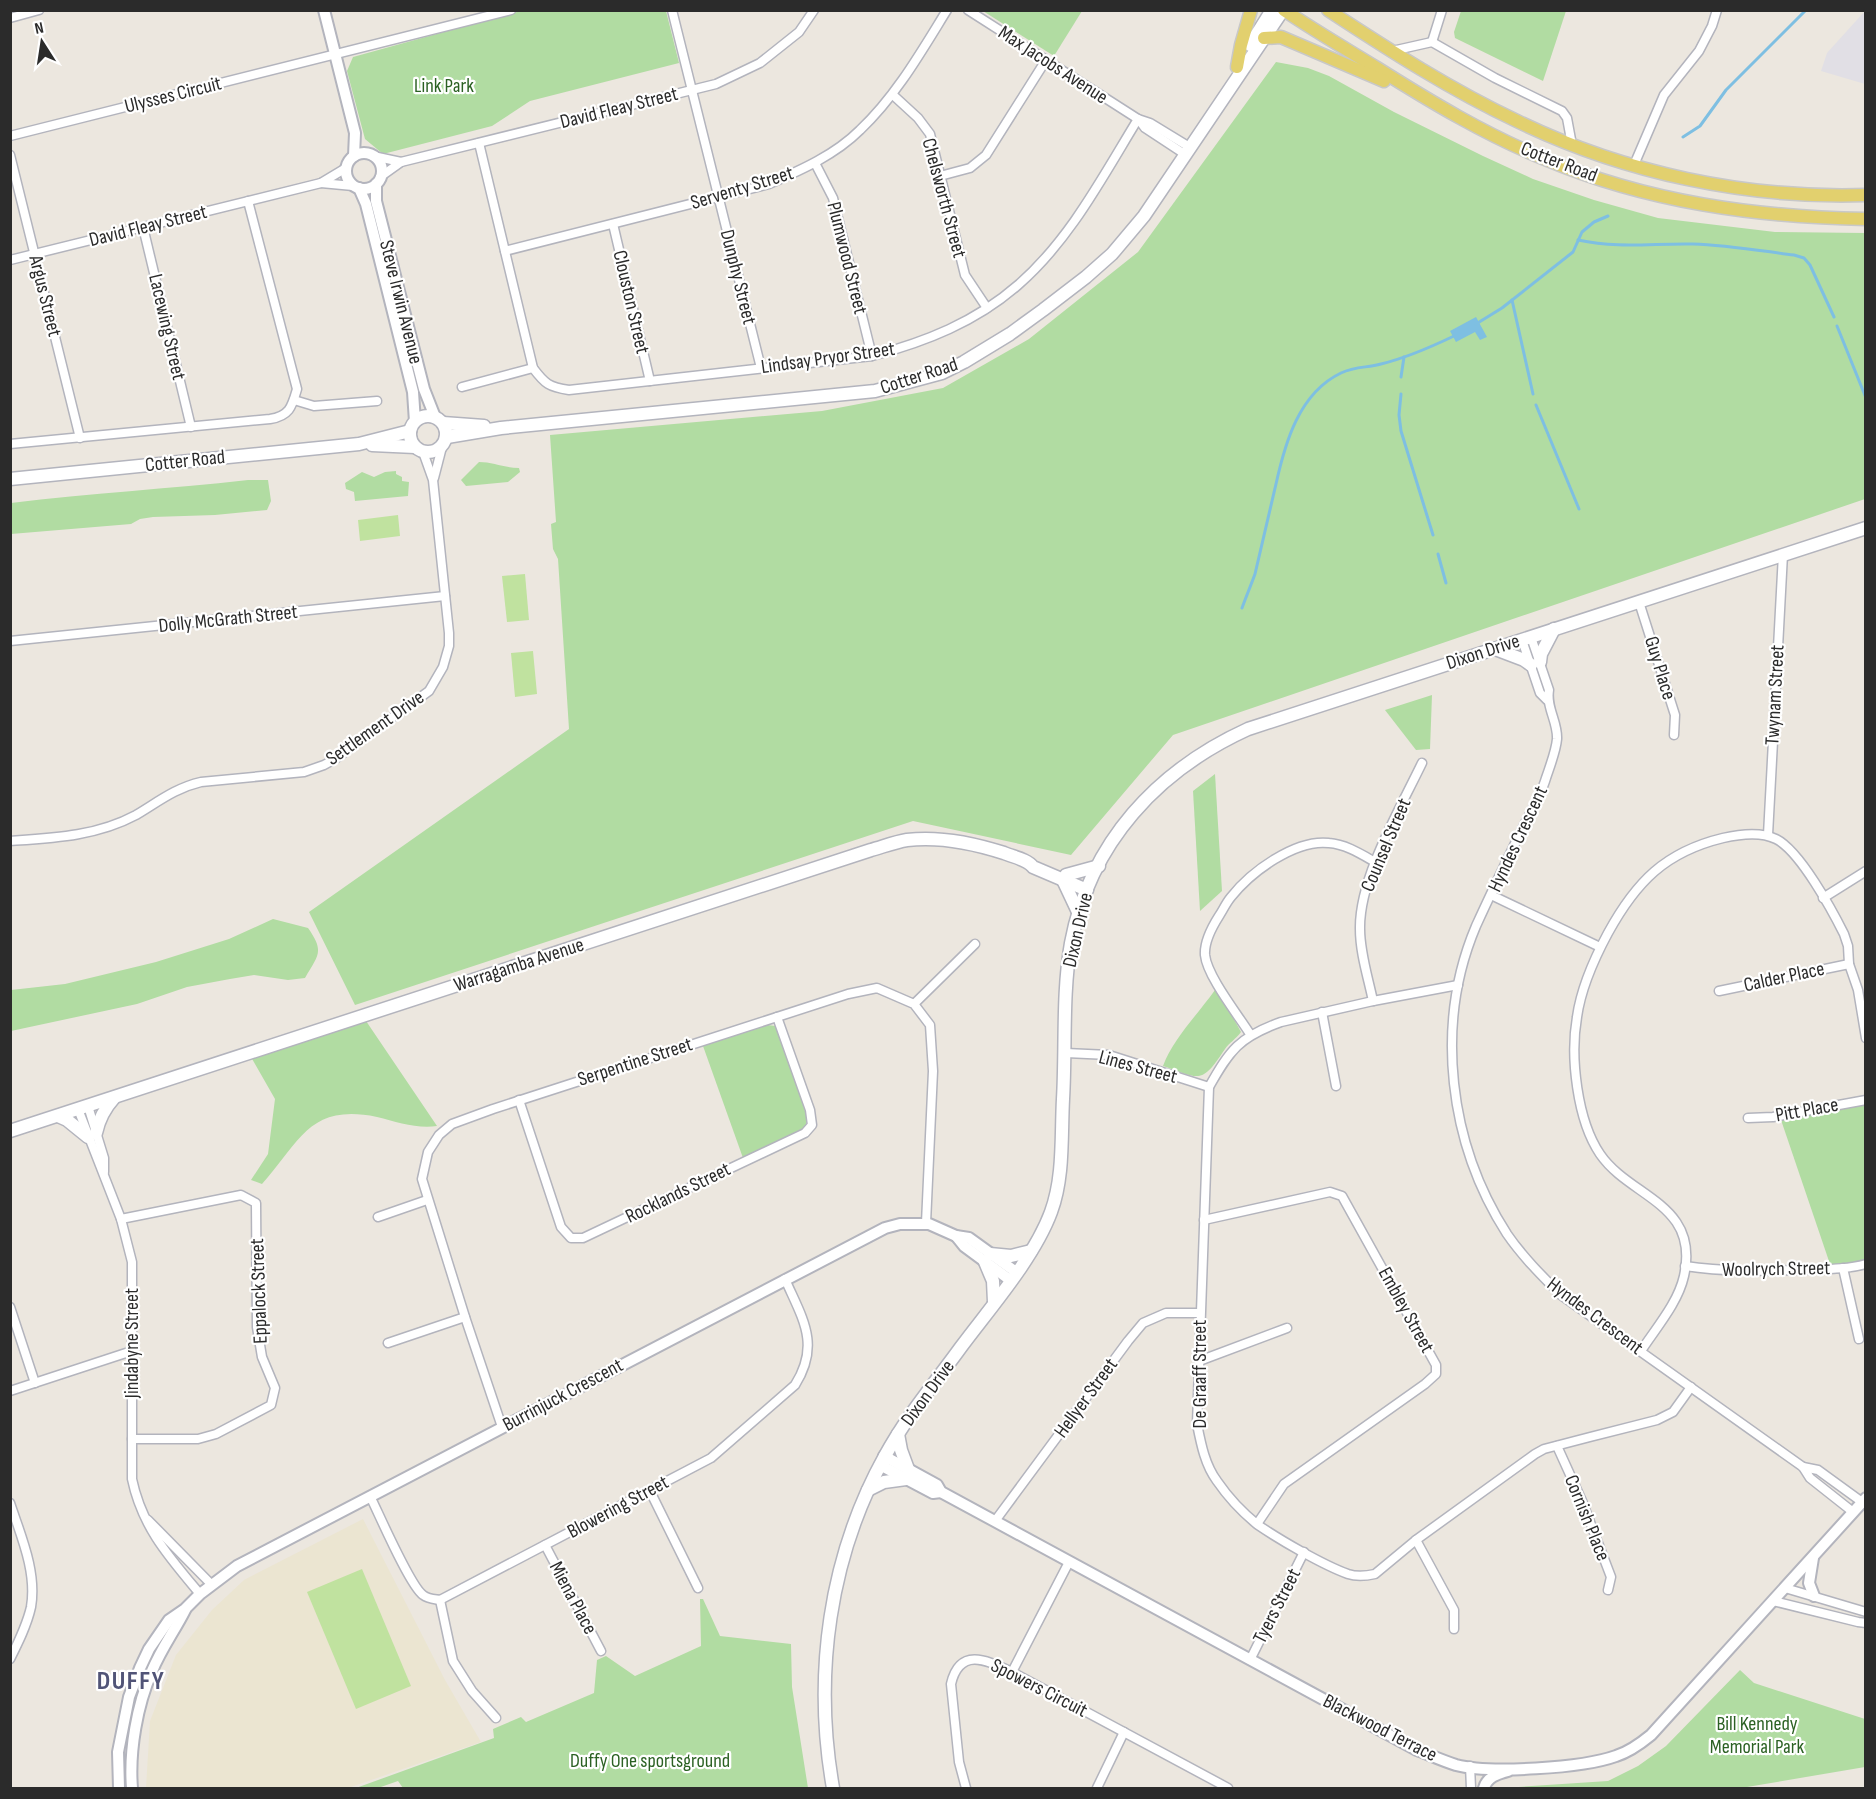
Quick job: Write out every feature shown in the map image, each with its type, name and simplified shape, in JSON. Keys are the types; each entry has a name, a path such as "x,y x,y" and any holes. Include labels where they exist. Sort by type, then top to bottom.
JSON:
{"main road":[{"path":"1238,66 1241,45 1251,10"},
{"name":"Cotter Road","path":"1222,99 1238,66 1272,10"},
{"name":"Cotter Road","path":"444,442 501,428 875,391 942,373 964,362 1010,334 1086,277 1112,254 1144,216 1284,10 1441,108 1545,159 1635,190 1702,205 1781,216 1866,219"},
{"name":"Cotter Road","path":"1328,10 1435,78 1517,122 1572,145 1634,165 1699,181 1801,195 1866,195"},
{"path":"1264,38 1281,37 1371,74 1436,114 1486,141 1523,158 1545,159"},
{"path":"424,416 439,420 444,442 433,452 419,449 410,437 412,427 424,416"},
{"name":"Cotter Road","path":"439,420 501,428"},
{"name":"Cotter Road","path":"359,444 412,427"},
{"name":"Cotter Road","path":"10,478 359,444 419,449"},
{"name":"Dixon Drive","path":"833,1788 828,1762 824,1710 824,1669 827,1637 841,1564 850,1534 882,1460 915,1408 1031,1251 1051,1214 1060,1178 1069,961 1078,914 1088,887 1117,834 1154,791 1191,760 1218,743 1248,729 1866,528"},
{"path":"1495,649 1535,663 1554,629"},
{"name":"Warragamba Avenue","path":"10,1131 860,853 907,840 945,840 977,844 1088,887"},
{"path":"1078,914 1064,877 1099,866"},
{"path":"58,1116 92,1135 104,1109 114,1097"},
{"path":"994,1302 993,1281 988,1258 1031,1251"},
{"path":"867,1491 907,1474 898,1434"}],"street":[{"path":"10,18 39,10"},
{"path":"324,10 355,133 354,156 346,168 347,178 356,187 370,188 378,181 380,165 355,133"},
{"name":"Ulysses Circuit","path":"10,136 511,10"},
{"name":"Dunphy Street","path":"672,10 761,368"},
{"name":"David Fleay Street","path":"378,181 401,162 716,84 760,63 799,32 814,10"},
{"name":"Serventy Street","path":"505,251 769,184 815,163 859,132 893,94 947,10"},
{"name":"Max Jacobs Avenue","path":"968,10 1138,119 1145,128 1188,152"},
{"path":"1432,42 1442,10"},
{"path":"1634,165 1664,95 1698,51 1712,26 1717,10"},
{"path":"1392,51 1432,42 1495,78 1562,111 1568,118 1572,145"},
{"path":"940,176 970,168 986,155 1046,60"},
{"name":"Chelsworth Street","path":"893,94 918,118 930,134 965,275 987,308"},
{"name":"Lindsay Pryor Street","path":"533,368 553,388 569,390 872,356 911,346 948,331 987,308 1019,284 1046,257 1069,229 1138,119"},
{"path":"462,387 533,368 479,143"},
{"name":"Argus Street","path":"10,155 80,438"},
{"path":"354,156 370,155"},
{"name":"David Fleay Street","path":"370,155 401,162"},
{"name":"Plumwood Street","path":"815,163 833,198 872,356"},
{"name":"David Fleay Street","path":"10,260 321,183 346,168"},
{"name":"Steve Irwin Avenue","path":"378,181 376,201 415,355 424,389 439,420"},
{"name":"David Fleay Street","path":"321,183 356,187"},
{"name":"Steve Irwin Avenue","path":"356,187 366,204 413,392 412,427"},
{"path":"10,444 280,418 289,411 297,388 248,201"},
{"name":"Clouston Street","path":"613,224 650,381"},
{"name":"Lacewing Street","path":"144,227 191,427"},
{"path":"294,400 314,406 377,401"},
{"name":"Settlement Drive","path":"433,480 444,442"},
{"name":"Settlement Drive","path":"10,841 85,834 114,825 136,815 184,786 201,782 304,772 324,765 420,699 435,683 443,667 449,646 433,480 419,449"},
{"name":"Twynam Street","path":"1768,836 1783,554"},
{"name":"Dolly McGrath Street","path":"10,641 445,596"},
{"name":"Guy Place","path":"1639,602 1675,715 1674,735"},
{"name":"Hyndes Crescent","path":"1527,638 1535,663 1540,693 1547,700 1557,738 1545,781 1476,927 1458,985 1452,1043 1455,1089 1464,1142 1480,1185 1508,1234 1540,1275 1561,1295 1803,1467 1810,1478 1852,1512"},
{"name":"Counsel Street","path":"1373,1001 1359,931 1361,903 1375,862 1422,763"},
{"path":"1641,1351 1679,1290 1685,1266 1685,1246 1672,1216 1664,1207 1614,1170 1599,1154 1580,1103 1575,1082 1574,1058 1576,1017 1585,984 1600,947 1634,891 1665,864 1689,850 1714,840 1750,834 1768,836 1778,840 1793,853 1844,934 1848,946 1849,964 1858,990 1866,1038"},
{"path":"1250,1034 1209,970 1205,955 1206,943 1212,928 1231,897 1252,875 1295,848 1328,842 1345,847 1375,862"},
{"path":"1823,898 1866,871"},
{"path":"1491,895 1600,947"},
{"path":"926,1223 933,1071 930,1025 914,1004 975,944"},
{"name":"Calder Place","path":"1719,991 1849,964"},
{"name":"De Graaff Street","path":"1458,985 1322,1012 1281,1022 1250,1034 1225,1059 1209,1087 1197,1424 1208,1466 1215,1479 1232,1500 1257,1524 1304,1552 1348,1574 1366,1576 1375,1574 1416,1540 1519,1464 1544,1449 1657,1420 1673,1412 1691,1387"},
{"name":"Serpentine Street","path":"502,1427 422,1179 428,1152 439,1135 452,1124 519,1100 848,994 877,988 914,1004"},
{"path":"1322,1012 1336,1086"},
{"name":"Rocklands Street","path":"519,1100 561,1227 571,1238 583,1238 805,1133 812,1125 810,1110 777,1017"},
{"name":"Lines Street","path":"1066,1053 1109,1055 1209,1087"},
{"name":"Pitt Place","path":"1748,1118 1777,1116 1866,1100"},
{"name":"Jindabyne Street","path":"83,1108 92,1135 104,1158 104,1173 121,1219 132,1262 132,1479 136,1498 155,1538 200,1594"},
{"name":"Embley Street","path":"1204,1220 1330,1192 1342,1196 1436,1365 1436,1374 1425,1384 1284,1484 1257,1524"},
{"name":"Eppalock Street","path":"121,1219 241,1195 256,1203 258,1327 262,1358 275,1388 271,1405 216,1434 198,1439 132,1439"},
{"path":"378,1217 428,1200"},
{"name":"Burrinjuck Crescent","path":"119,1788 118,1752 129,1697 149,1649 169,1620 237,1566 885,1228 900,1224 926,1223 940,1227 956,1236 964,1246 988,1258 1013,1276"},
{"name":"Woolrych Street","path":"1685,1266 1745,1271 1843,1268 1866,1264"},
{"path":"1843,1268 1859,1339"},
{"name":"Blowering Street","path":"441,1600 711,1458 795,1385 805,1370 809,1333 784,1279"},
{"path":"10,1307 35,1383"},
{"name":"Hellyer Street","path":"995,1521 1143,1323 1167,1313 1200,1313"},
{"path":"388,1342 465,1317"},
{"path":"1199,1361 1287,1328"},
{"path":"10,1391 132,1351"},
{"name":"Cornish Place","path":"1557,1446 1582,1501 1611,1577 1608,1590"},
{"name":"Blackwood Terrace","path":"882,1460 907,1474 933,1493 941,1492 1417,1750 1458,1765 1476,1767 1520,1768 1589,1764 1616,1756 1639,1745 1651,1735 1864,1500"},
{"name":"Hyndes Crescent","path":"1803,1467 1818,1470 1864,1500"},
{"path":"650,1491 698,1588"},
{"path":"370,1496 421,1594 430,1599 441,1600 453,1660 472,1691 496,1718"},
{"path":"10,1659 31,1605 31,1568 11,1507"},
{"path":"143,1516 163,1533 212,1585"},
{"path":"1416,1540 1454,1610 1454,1629"},
{"name":"Miena Place","path":"545,1545 601,1651"},
{"name":"Tyers Street","path":"1250,1660 1304,1552"},
{"path":"1814,1555 1809,1573 1809,1583 1814,1596"},
{"path":"1012,1672 1069,1562"},
{"path":"1785,1587 1866,1612"},
{"path":"1773,1601 1866,1623"},
{"name":"Burrinjuck Crescent","path":"132,1788 130,1772 137,1721 149,1680 156,1662 185,1609"},
{"name":"Spowers Circuit","path":"966,1788 958,1762 951,1684 953,1675 965,1662 979,1659 1012,1672 1222,1787"},
{"path":"1097,1788 1124,1732"},
{"path":"1476,1767 1483,1788"},
{"path":"1471,1788 1476,1767"},
{"path":"1483,1788 1496,1774 1520,1768"}],"shaded area":[{"path":"1865,11 1865,84 1821,71 1827,53"},
{"path":"363,1519 445,1680 481,1742 348,1788 146,1788 150,1721 176,1655 212,1610 244,1580"}],"green space":[{"name":"Link Park","path":"524,10 666,11 679,63 530,101 492,126 383,154 365,139 347,71 353,57"},
{"path":"983,11 1082,11 1054,56"},
{"path":"1461,11 1566,11 1543,81 1455,38 1454,32"},
{"path":"1276,62 1308,68 1329,76 1394,112 1483,156 1533,179 1594,200 1658,218 1775,232 1865,233 1865,499 1173,735 1071,855 913,821 355,1005 309,912 569,729 558,559 553,549 551,524 556,522 550,435 822,411 943,388 1029,339 1138,252"},
{"path":"479,462 519,468 520,472 508,482 466,486 461,480"},
{"path":"396,471 396,474 402,477 402,481 409,482 408,496 355,501 354,492 346,489 345,483 362,472 374,477 385,472"},
{"path":"268,480 271,501 267,510 215,515 153,517 140,519 131,524 11,534 11,503"},
{"path":"398,515 400,536 360,541 358,520"},
{"path":"525,574 529,620 507,622 502,576"},
{"path":"533,651 537,694 515,697 511,653"},
{"path":"1432,695 1430,749 1416,750 1385,710"},
{"path":"1215,774 1222,891 1200,911 1193,791"},
{"path":"273,919 308,928 317,943 318,953 305,978 288,980 254,975 230,979 187,987 137,1004 11,1031 11,990 65,984 156,962 229,939"},
{"path":"1215,990 1224,1001 1241,1032 1205,1074 1193,1076 1163,1066 1179,1036"},
{"path":"364,1018 437,1126 414,1126 354,1114 336,1116 308,1129 262,1184 251,1180 268,1154 275,1099 251,1057"},
{"path":"768,1025 775,1026 780,1036 807,1117 806,1125 801,1131 743,1158 703,1046"},
{"path":"1865,1102 1865,1264 1832,1270 1780,1117"},
{"path":"362,1569 411,1686 356,1709 307,1592"},
{"name":"Duffy One sportsground","path":"700,1599 703,1599 720,1636 791,1644 792,1687 808,1788 403,1788 398,1781 378,1788 356,1788 494,1738 493,1729 521,1717 526,1722 594,1693 597,1660 606,1656 635,1676 701,1646"},
{"name":"Bill Kennedy Memorial Park","path":"1740,1670 1754,1683 1865,1719 1865,1767 1741,1788 1503,1788 1608,1781 1638,1766 1666,1746"}],"water":[{"path":"1476,317 1487,337 1480,340 1475,332 1456,342 1450,331"}],"waterway":[{"path":"1683,137 1700,126 1726,90 1806,10"},
{"path":"1476,324 1502,308 1573,252 1582,232 1594,222 1608,216"},
{"path":"1578,240 1622,245 1693,244 1804,258 1810,265 1834,317"},
{"path":"1512,300 1533,394"},
{"path":"1837,326 1866,398"},
{"path":"1242,608 1255,574 1289,436 1304,406 1314,393 1341,373 1400,359 1454,336"},
{"path":"1401,377 1404,357"},
{"path":"1401,394 1399,415 1401,431 1433,535"},
{"path":"1536,405 1579,509"},
{"path":"1438,554 1446,583"}],"district":[{"name":"DUFFY","path":"131,1681"}]}
